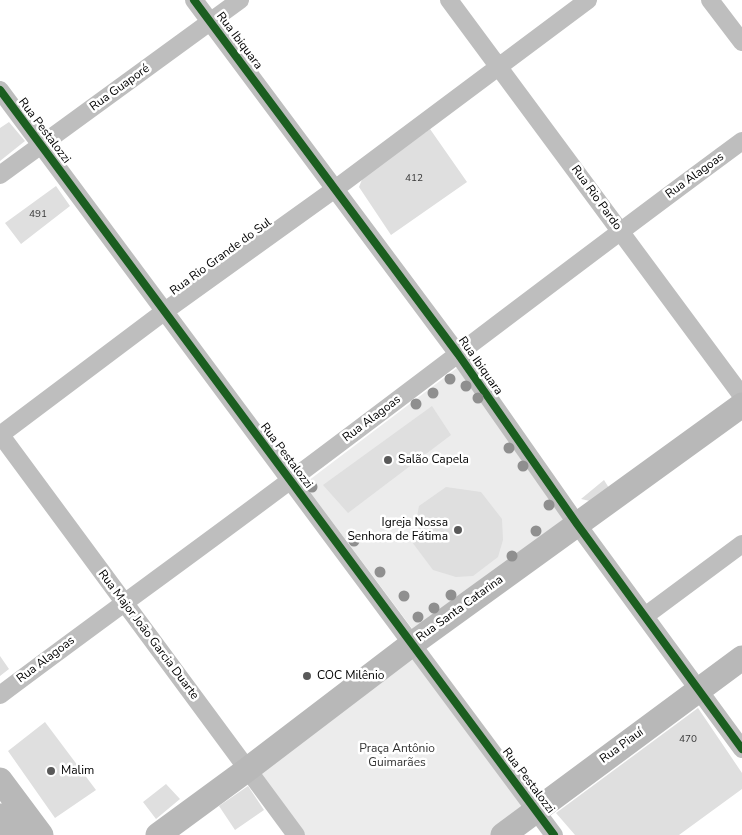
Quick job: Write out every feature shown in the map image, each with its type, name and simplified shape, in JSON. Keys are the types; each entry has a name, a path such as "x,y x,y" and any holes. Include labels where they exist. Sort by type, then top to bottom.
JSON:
{"main road":[{"name":"Rua Santa Catarina","path":"158,835 412,644 742,405"},
{"name":"Rua Piauí","path":"503,835 742,658"},
{"path":"0,780 41,835"},
{"path":"0,816 15,835"}],"street":[{"name":"Rua Ibiquara","path":"194,0 458,354 577,524 742,749"},
{"name":"Rua Guaporé","path":"0,175 240,0"},
{"name":"Rua Rio Pardo","path":"449,0 742,396"},
{"name":"Rua Rio Grande do Sul","path":"0,435 164,311 335,189 588,0"},
{"path":"710,0 742,42"},
{"name":"Rua Pestalozzi","path":"0,90 554,835"},
{"name":"Rua Alagoas","path":"0,695 742,141"},
{"name":"Rua Major João Garcia Duarte","path":"0,435 296,835"},
{"path":"645,616 742,544"}],"green space":[{"path":"457,368 567,522 414,631 304,484"},
{"name":"Praça Antônio Guimarães","path":"412,644 536,810 503,835 296,835 248,769"}],"building":[{"path":"9,122 25,141 0,161 0,128"},
{"path":"430,129 467,182 391,235 359,187 363,177"},
{"path":"56,186 70,206 21,244 5,223"},
{"name":"Salão Capela","path":"432,406 451,435 348,513 323,485"},
{"path":"604,480 609,488 590,501 581,499"},
{"name":"Igreja Nossa Senhora de Fátima","path":"446,487 481,492 502,519 503,540 498,557 473,576 456,577 433,570 412,542 419,506"},
{"path":"0,656 9,669 0,676"},
{"path":"698,708 742,773 742,789 679,835 575,835 556,813"},
{"name":"Malim","path":"45,722 96,790 55,818 8,751"},
{"path":"166,784 180,799 156,819 143,802"},
{"path":"248,786 264,810 235,830 219,806"}],"cycle path":[{"path":"194,0 458,354 577,524 742,749"},
{"path":"0,90 554,835"}],"place":[{"name":"Salão Capela","path":"388,460"},
{"name":"Igreja Nossa Senhora de Fátima","path":"458,530"},
{"name":"COC Milênio","path":"307,676"},
{"name":"Malim","path":"51,771"}]}
